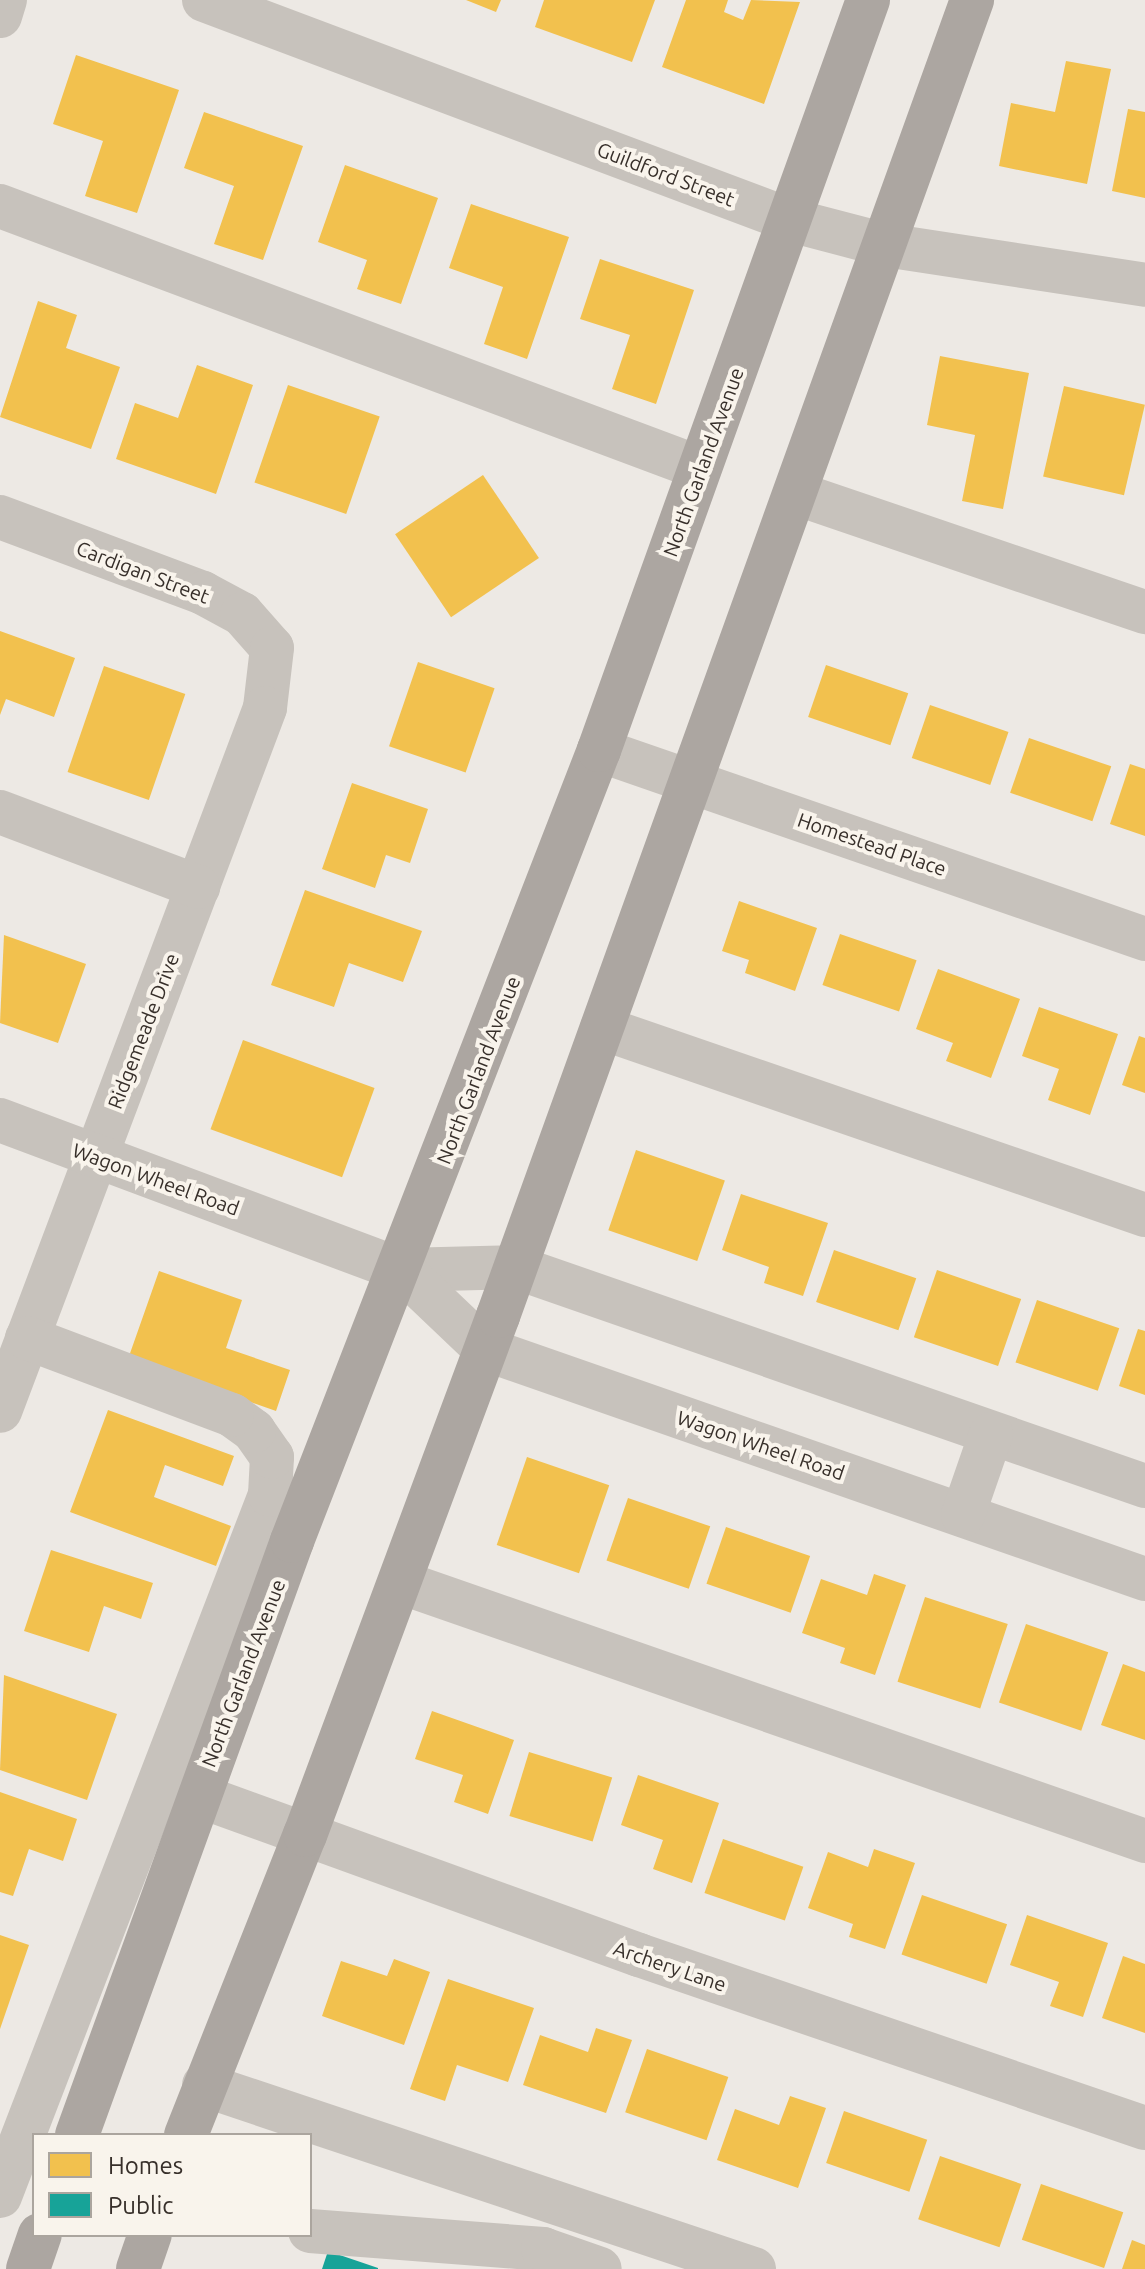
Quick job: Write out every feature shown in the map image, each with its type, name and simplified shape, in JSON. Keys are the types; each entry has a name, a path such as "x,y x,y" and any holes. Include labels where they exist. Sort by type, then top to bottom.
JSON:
{"main road":[{"name":"North Garland Avenue","path":"78,2133 197,1795 402,1270 599,750 868,0"},
{"path":"187,2133 305,1835 400,1582 694,782 972,0"},
{"path":"28,2269 41,2237"},
{"path":"41,2269 42,2237"},
{"path":"138,2269 149,2237"}],"street":[{"path":"0,16 5,0"},
{"name":"Guildford Street","path":"204,0 790,220 885,245 1145,285"},
{"path":"0,206 700,468"},
{"path":"798,494 1145,612"},
{"name":"Cardigan Street","path":"0,517 203,593 242,614 272,648"},
{"name":"Ridgemeade Drive","path":"0,1411 265,708 272,648"},
{"name":"Homestead Place","path":"599,750 1145,939"},
{"path":"0,812 198,887"},
{"path":"602,1028 1145,1215"},
{"name":"Wagon Wheel Road","path":"0,1120 402,1270 515,1267 1145,1486"},
{"name":"Wagon Wheel Road","path":"402,1270 485,1349 1145,1579"},
{"path":"0,2196 270,1495 272,1457 254,1431 232,1415 27,1338"},
{"path":"963,1515 991,1434"},
{"path":"400,1582 1145,1841"},
{"name":"Archery Lane","path":"197,1795 1145,2128"},
{"path":"204,2085 754,2269"},
{"path":"312,2231 543,2249 600,2269"}],"building: Homes":[{"path":"466,0 501,0 496,12"},
{"path":"544,0 655,0 632,62 535,27"},
{"path":"686,0 728,0 724,12 743,20 751,0 800,2 764,104 662,67"},
{"path":"76,55 179,90 137,213 85,196 103,141 53,124"},
{"path":"1066,61 1111,69 1087,184 999,166 1011,103 1055,112"},
{"path":"1128,109 1145,112 1145,198 1112,191"},
{"path":"204,112 303,146 263,260 214,244 234,186 184,168"},
{"path":"345,165 438,198 401,304 357,289 367,260 318,242"},
{"path":"471,204 569,237 527,359 484,344 503,287 449,268"},
{"path":"600,259 694,290 656,404 612,389 630,335 580,319"},
{"path":"38,301 77,315 66,348 120,367 91,449 0,417"},
{"path":"940,356 1029,373 1003,509 962,501 975,435 927,425"},
{"path":"197,365 253,385 216,494 116,459 135,403 178,418"},
{"path":"288,385 380,417 346,514 254,482"},
{"path":"1064,386 1145,405 1124,495 1043,477"},
{"path":"483,475 539,558 451,617 395,534"},
{"path":"0,631 75,658 54,717 6,699 0,715"},
{"path":"418,662 495,688 466,773 389,746"},
{"path":"826,665 908,693 890,745 808,717"},
{"path":"104,666 185,694 149,800 68,772"},
{"path":"930,705 1008,732 990,785 912,758"},
{"path":"1029,738 1111,766 1092,821 1010,793"},
{"path":"1130,764 1145,769 1145,836 1110,824"},
{"path":"352,783 428,809 410,863 386,855 375,888 322,869"},
{"path":"305,890 422,931 403,982 349,963 334,1007 271,985"},
{"path":"739,901 817,928 795,991 745,973 749,960 722,951"},
{"path":"840,934 917,960 899,1011 822,985"},
{"path":"4,935 86,964 58,1043 0,1023"},
{"path":"938,969 1020,999 991,1078 946,1061 953,1043 916,1029"},
{"path":"1039,1007 1118,1034 1090,1115 1048,1100 1059,1069 1022,1056"},
{"path":"1139,1036 1145,1038 1145,1093 1122,1085"},
{"path":"243,1040 375,1088 342,1177 211,1129"},
{"path":"636,1150 725,1181 697,1261 608,1230"},
{"path":"741,1194 828,1223 803,1296 764,1283 769,1267 722,1250"},
{"path":"834,1250 916,1278 898,1330 816,1302"},
{"path":"937,1270 1021,1299 998,1366 914,1337"},
{"path":"159,1271 242,1300 226,1348 290,1370 276,1411 128,1359"},
{"path":"1037,1300 1119,1328 1098,1391 1016,1362"},
{"path":"1138,1329 1145,1331 1145,1395 1119,1386"},
{"path":"108,1410 234,1456 223,1486 165,1465 154,1497 231,1526 216,1566 70,1512"},
{"path":"527,1457 609,1485 579,1573 497,1545"},
{"path":"628,1498 710,1526 689,1589 607,1560"},
{"path":"726,1527 810,1556 791,1613 706,1584"},
{"path":"51,1550 153,1583 141,1619 104,1606 89,1652 24,1631"},
{"path":"874,1574 906,1585 875,1675 840,1663 845,1648 802,1633 821,1579 867,1595"},
{"path":"925,1597 1008,1624 980,1709 897,1682"},
{"path":"1026,1624 1108,1652 1081,1731 999,1702"},
{"path":"1123,1664 1145,1672 1145,1740 1101,1725"},
{"path":"4,1675 117,1714 87,1800 0,1770"},
{"path":"432,1711 514,1740 488,1814 454,1802 463,1775 415,1759"},
{"path":"529,1752 612,1777 593,1842 509,1816"},
{"path":"638,1775 719,1803 692,1883 653,1869 663,1840 621,1825"},
{"path":"0,1792 77,1819 63,1861 29,1849 13,1896 0,1892"},
{"path":"723,1839 803,1867 785,1921 704,1893"},
{"path":"874,1849 915,1863 885,1949 849,1937 853,1924 808,1908 828,1852 868,1867"},
{"path":"922,1895 1007,1924 987,1984 901,1955"},
{"path":"1027,1915 1108,1943 1083,2017 1050,2006 1059,1982 1010,1965"},
{"path":"0,1935 29,1945 0,2029"},
{"path":"1123,1956 1145,1964 1145,2033 1102,2018"},
{"path":"394,1959 430,1972 404,2045 322,2016 341,1961 387,1976"},
{"path":"448,1979 534,2008 508,2082 457,2065 445,2101 410,2089"},
{"path":"596,2028 632,2040 606,2113 523,2085 540,2035 588,2052"},
{"path":"647,2049 728,2077 707,2140 625,2112"},
{"path":"790,2096 826,2108 798,2188 717,2160 735,2109 779,2125"},
{"path":"844,2111 927,2140 909,2192 826,2163"},
{"path":"940,2156 1021,2184 1000,2247 918,2219"},
{"path":"1041,2184 1123,2212 1104,2268 1022,2240"},
{"path":"1132,2240 1145,2245 1145,2269 1122,2269"}],"building: Public":[{"path":"328,2251 378,2268 378,2269 322,2269"}]}
